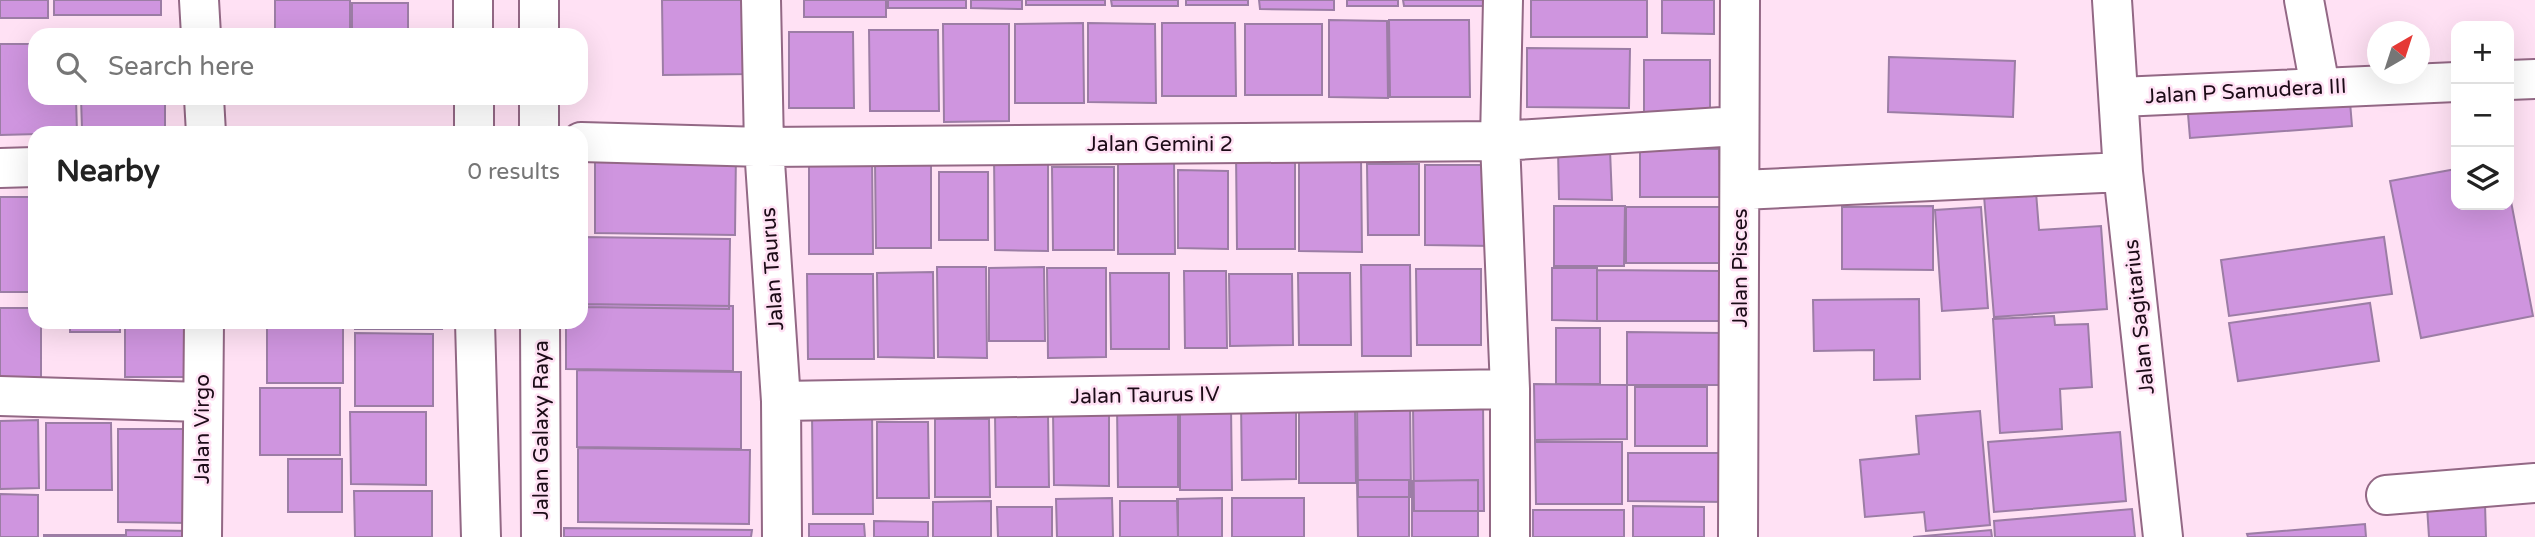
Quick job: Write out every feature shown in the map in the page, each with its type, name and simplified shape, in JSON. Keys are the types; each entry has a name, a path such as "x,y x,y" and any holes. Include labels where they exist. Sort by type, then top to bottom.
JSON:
{"street":[{"path":"199,0 201,28"},
{"path":"473,0 473,28"},
{"path":"539,0 539,28"},
{"name":"Jalan Taurus","path":"761,0 764,148 781,401 782,537"},
{"path":"1503,0 1500,141 1510,389 1510,537"},
{"name":"Jalan Pisces","path":"1738,537 1740,0"},
{"name":"Jalan Sagitarius","path":"2112,0 2123,172 2163,537"},
{"path":"2304,0 2320,87"},
{"path":"2514,80 2535,79"},
{"name":"Jalan P Samudera III","path":"2120,97 2451,82"},
{"path":"204,105 206,126"},
{"path":"474,105 474,126"},
{"path":"539,105 539,126"},
{"name":"Jalan Gemini 2","path":"588,142 764,148 1500,141 1738,126"},
{"path":"0,168 28,167"},
{"path":"1741,190 2123,172"},
{"name":"Jalan Virgo","path":"202,537 204,329"},
{"path":"475,329 481,537"},
{"name":"Jalan Galaxy Raya","path":"540,329 541,537"},
{"name":"Jalan Taurus IV","path":"781,401 1510,389"},
{"path":"0,396 202,402"},
{"path":"2386,495 2535,483"}],"building":[{"path":"0,0 48,0 48,18 0,18"},
{"path":"54,0 161,0 161,15 54,15"},
{"path":"275,0 350,0 350,28 275,28"},
{"path":"662,0 751,0 752,74 663,75"},
{"path":"804,0 886,0 886,17 804,17"},
{"path":"888,0 966,0 966,8 888,8"},
{"path":"971,0 1022,0 1022,9 971,8"},
{"path":"1026,0 1105,0 1105,5 1026,5"},
{"path":"1111,0 1178,0 1178,6 1112,6"},
{"path":"1186,0 1248,0 1248,5 1186,5"},
{"path":"1259,0 1334,0 1334,10 1260,9"},
{"path":"1347,0 1398,0 1398,6 1347,6"},
{"path":"1403,0 1487,0 1487,6 1404,6"},
{"path":"1531,0 1647,0 1647,37 1531,37"},
{"path":"1662,0 1714,0 1714,34 1662,33"},
{"path":"352,3 408,3 408,28 352,28"},
{"path":"1329,20 1387,21 1388,98 1329,97"},
{"path":"1389,20 1469,20 1470,97 1390,97"},
{"path":"1083,23 1084,103 1015,103 1015,24"},
{"path":"1088,23 1155,24 1156,103 1088,102"},
{"path":"1162,23 1235,23 1236,96 1162,96"},
{"path":"943,24 1009,24 1009,121 944,122"},
{"path":"1245,24 1322,24 1322,95 1245,95"},
{"path":"869,30 938,30 939,111 870,111"},
{"path":"789,32 853,32 854,108 789,108"},
{"path":"0,44 28,44 28,105 76,105 77,126 28,126 28,134 0,135"},
{"path":"1527,48 1630,49 1629,108 1527,107"},
{"path":"1889,57 2015,61 2013,117 1888,112"},
{"path":"1644,60 1710,60 1710,118 1644,118"},
{"path":"2349,90 2352,126 2190,138 2187,102"},
{"path":"81,105 165,105 165,126 82,126"},
{"path":"595,149 736,151 735,235 595,233"},
{"path":"1558,149 1610,150 1612,200 1559,199"},
{"path":"1640,149 1719,149 1720,197 1640,197"},
{"path":"1236,153 1295,154 1295,249 1237,249"},
{"path":"809,155 872,155 873,254 809,254"},
{"path":"994,155 1048,155 1048,251 995,250"},
{"path":"1361,158 1362,252 1299,251 1299,159"},
{"path":"1118,160 1174,160 1175,254 1118,254"},
{"path":"875,161 931,161 931,248 876,248"},
{"path":"1367,164 1419,164 1419,235 1368,235"},
{"path":"1425,165 1492,165 1493,246 1425,245"},
{"path":"1052,167 1114,167 1114,250 1053,250"},
{"path":"1178,170 1228,171 1228,249 1178,248"},
{"path":"2451,170 2451,210 2513,210 2533,316 2421,338 2390,181"},
{"path":"939,172 988,172 988,240 939,240"},
{"path":"2036,192 2039,230 2101,226 2107,309 1994,317 1984,196"},
{"path":"0,197 28,197 28,292 0,292"},
{"path":"1554,206 1625,206 1624,266 1554,266"},
{"path":"1933,206 1933,270 1842,269 1842,207"},
{"path":"1626,207 1722,207 1722,263 1626,263"},
{"path":"1981,207 1988,308 1942,311 1935,210"},
{"path":"588,237 730,239 729,309 588,307"},
{"path":"2384,237 2392,294 2229,316 2221,260"},
{"path":"1361,265 1410,265 1411,356 1362,356"},
{"path":"937,267 986,267 987,358 938,357"},
{"path":"1044,267 1045,341 989,341 989,268"},
{"path":"1047,268 1106,268 1106,357 1048,358"},
{"path":"1552,268 1597,268 1597,321 1552,320"},
{"path":"1416,269 1481,269 1481,345 1417,345"},
{"path":"1597,270 1719,271 1719,321 1597,321"},
{"path":"1184,271 1226,271 1227,348 1185,348"},
{"path":"933,272 934,358 878,357 877,273"},
{"path":"1110,273 1169,273 1169,349 1111,349"},
{"path":"1298,273 1350,273 1351,345 1299,345"},
{"path":"807,274 873,274 874,359 808,359"},
{"path":"1229,274 1292,274 1293,345 1230,346"},
{"path":"1919,299 1920,379 1874,380 1874,350 1814,351 1813,300"},
{"path":"2370,303 2379,361 2238,381 2229,323"},
{"path":"588,304 733,306 733,371 566,369 566,329 588,329"},
{"path":"0,308 28,308 28,329 41,329 41,390 0,390"},
{"path":"2054,316 2055,325 2088,324 2092,387 2060,389 2062,429 2000,433 1993,319"},
{"path":"1556,328 1600,328 1600,384 1556,384"},
{"path":"70,329 120,329 120,332 70,332"},
{"path":"125,329 197,329 197,377 125,377"},
{"path":"267,329 343,329 343,383 267,383"},
{"path":"1627,332 1722,333 1722,385 1627,385"},
{"path":"355,333 433,334 433,406 355,406"},
{"path":"577,370 741,372 741,449 577,447"},
{"path":"1534,384 1627,385 1627,439 1535,440"},
{"path":"1635,387 1707,387 1707,446 1635,446"},
{"path":"260,388 340,388 340,455 260,455"},
{"path":"1357,399 1410,399 1411,497 1358,497"},
{"path":"1241,401 1296,401 1296,479 1242,480"},
{"path":"1483,402 1484,511 1414,511 1413,403"},
{"path":"1180,404 1231,405 1232,490 1180,490"},
{"path":"1117,405 1178,406 1178,487 1118,487"},
{"path":"1299,410 1355,410 1356,483 1299,483"},
{"path":"812,411 872,411 873,514 813,514"},
{"path":"1053,411 1109,411 1109,486 1054,485"},
{"path":"1980,411 1990,525 1926,531 1924,512 1865,517 1860,460 1919,454 1916,416"},
{"path":"350,412 426,412 426,485 351,484"},
{"path":"995,414 1048,414 1049,487 996,487"},
{"path":"935,419 989,419 990,497 935,497"},
{"path":"38,420 39,488 0,489 0,421"},
{"path":"877,422 928,422 929,498 877,498"},
{"path":"46,423 111,423 112,490 46,490"},
{"path":"118,429 190,429 190,523 118,522"},
{"path":"2120,432 2126,501 1994,512 1988,442"},
{"path":"1535,442 1622,442 1622,504 1536,504"},
{"path":"578,448 750,450 749,524 578,522"},
{"path":"1628,453 1728,453 1728,502 1628,501"},
{"path":"288,459 342,459 342,512 288,512"},
{"path":"1357,480 1409,480 1409,537 1358,537"},
{"path":"1478,480 1478,537 1412,537 1412,481"},
{"path":"354,491 432,491 432,537 355,537"},
{"path":"0,494 38,495 38,537 0,537"},
{"path":"1112,498 1113,537 1057,537 1056,499"},
{"path":"1222,498 1222,537 1178,537 1177,499"},
{"path":"1232,498 1304,498 1304,537 1232,537"},
{"path":"991,501 991,537 933,537 933,502"},
{"path":"1120,501 1178,501 1178,537 1120,537"},
{"path":"2485,504 2486,537 2429,537 2427,506"},
{"path":"1633,506 1704,507 1704,537 1633,537"},
{"path":"997,507 1052,507 1052,537 998,537"},
{"path":"2132,509 2135,537 1995,537 1994,521"},
{"path":"1533,510 1624,510 1624,537 1533,537"},
{"path":"874,521 928,522 928,537 874,537"},
{"path":"809,524 864,524 865,537 809,537"},
{"path":"2365,524 2366,537 2248,537 2247,534"},
{"path":"564,528 752,530 751,537 564,537"},
{"path":"126,530 192,531 192,537 126,537"},
{"path":"1991,530 1992,537 1913,537"},
{"path":"125,535 125,537 44,537"}]}
